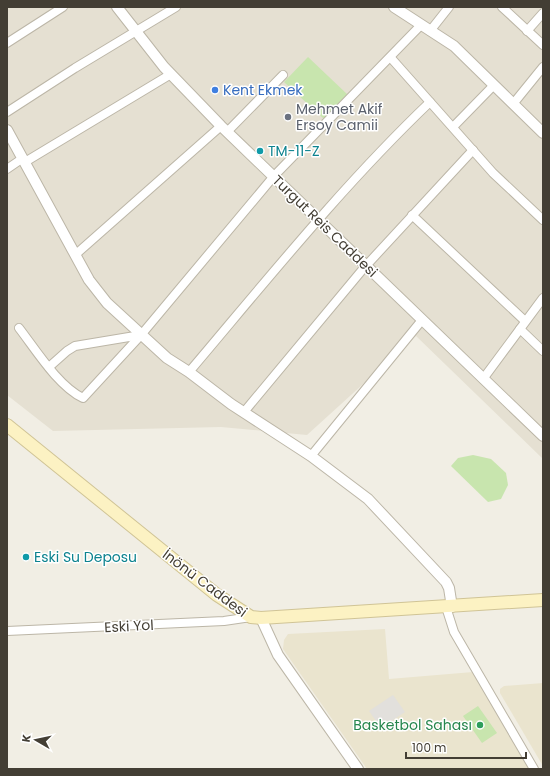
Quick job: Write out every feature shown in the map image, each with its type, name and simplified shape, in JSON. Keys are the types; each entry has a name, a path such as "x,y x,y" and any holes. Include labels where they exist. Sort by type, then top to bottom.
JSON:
{"main road":[{"name":"İnönü Caddesi","path":"7,425 217,595 256,618 543,600"}],"street":[{"path":"7,43 63,7"},
{"name":"Turgut Reis Caddesi","path":"117,7 171,74 224,129 543,436"},
{"path":"7,112 176,7"},
{"path":"394,7 454,46 543,133"},
{"path":"430,31 449,7"},
{"path":"502,7 543,45"},
{"path":"527,31 543,13"},
{"path":"19,328 49,367 75,394 83,398 141,335 274,176 391,58 421,25"},
{"path":"391,58 493,173 543,220"},
{"path":"513,104 543,66"},
{"path":"7,169 171,74"},
{"path":"75,255 224,129 283,75"},
{"path":"453,127 494,85"},
{"path":"189,372 319,219 407,123 430,102"},
{"path":"7,130 89,280 107,303 167,358 189,372 231,404 311,456 368,499 441,576 449,588 449,607 454,632 534,769"},
{"path":"244,412 366,265 473,150"},
{"path":"412,215 526,321"},
{"path":"483,379 543,298"},
{"path":"311,456 422,320"},
{"path":"520,329 543,350"},
{"path":"49,367 67,351 76,346 141,335"},
{"path":"256,618 278,655 358,769"},
{"name":"Eski Yol","path":"7,632 256,618"}],"shaded area":[{"path":"7,7 543,7 543,459 416,336 307,435 221,427 53,431 7,395"},
{"path":"385,629 389,679 473,672 529,769 367,769 283,649 284,640 288,634"},
{"path":"543,683 543,766 500,693 500,689 504,686"},
{"path":"393,695 405,712 381,728 369,711"}],"green space":[{"path":"308,57 348,95 324,119 284,82"},
{"path":"473,455 491,459 506,473 508,485 501,499 488,502 451,466 458,458"},
{"name":"Basketbol Sahası","path":"478,706 497,733 482,743 463,716"}],"place":[{"name":"Kent Ekmek","path":"215,90"},
{"name":"Mehmet Akif Ersoy Camii","path":"288,117"},
{"name":"TM-11-Z","path":"260,151"},
{"name":"Eski Su Deposu","path":"26,557"},
{"name":"Basketbol Sahası","path":"480,725"}]}
